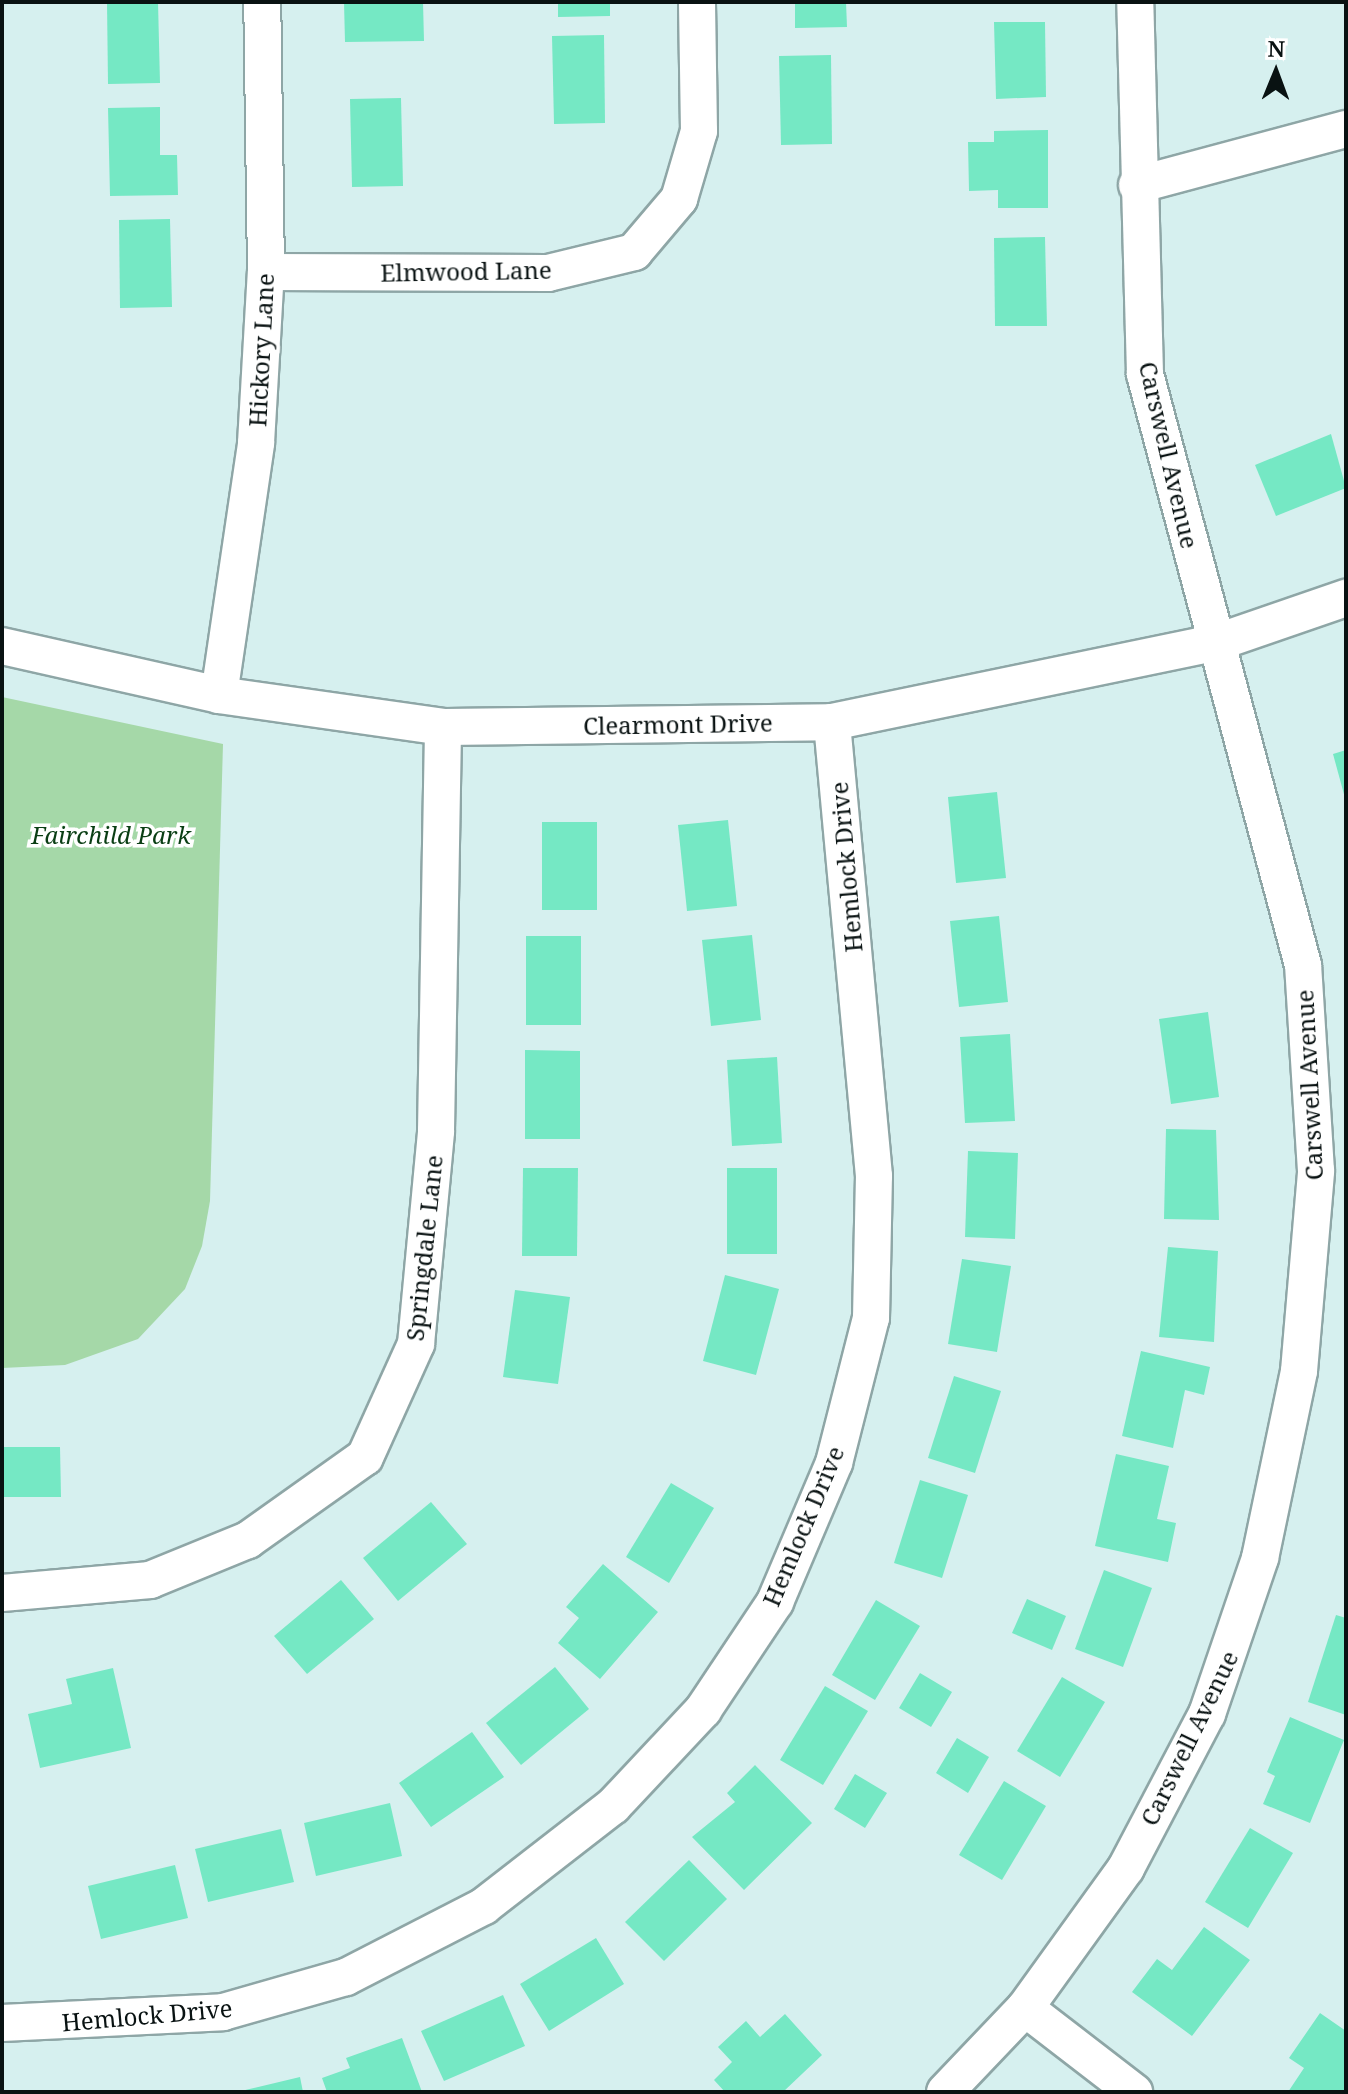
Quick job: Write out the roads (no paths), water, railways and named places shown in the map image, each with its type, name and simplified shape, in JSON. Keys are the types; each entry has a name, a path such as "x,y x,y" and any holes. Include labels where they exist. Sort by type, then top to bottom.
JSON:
{"street":[{"name":"Hickory Lane","path":"219,695 256,443 266,272 262,2"},
{"name":"Elmwood Lane","path":"266,272 548,273 634,252 679,199 699,131 697,2"},
{"name":"Carswell Avenue","path":"945,2092 1025,2008 1126,1868 1207,1714 1260,1558 1299,1371 1316,1171 1303,965 1145,374 1137,185 1135,2"},
{"path":"1137,185 1346,129"},
{"name":"Clearmont Drive","path":"2,646 219,695 443,727 832,722 1215,643 1346,598"},
{"name":"Hemlock Drive","path":"2,2023 223,2012 346,1977 484,1906 613,1806 703,1710 775,1602 834,1463 871,1318 874,1176 832,722"},
{"name":"Springdale Lane","path":"2,1593 150,1580 248,1540 365,1457 416,1344 436,1131 443,727"},
{"path":"1025,2008 1134,2092"}],"park label":[{"name":"Fairchild Park","path":"111,835"}]}
